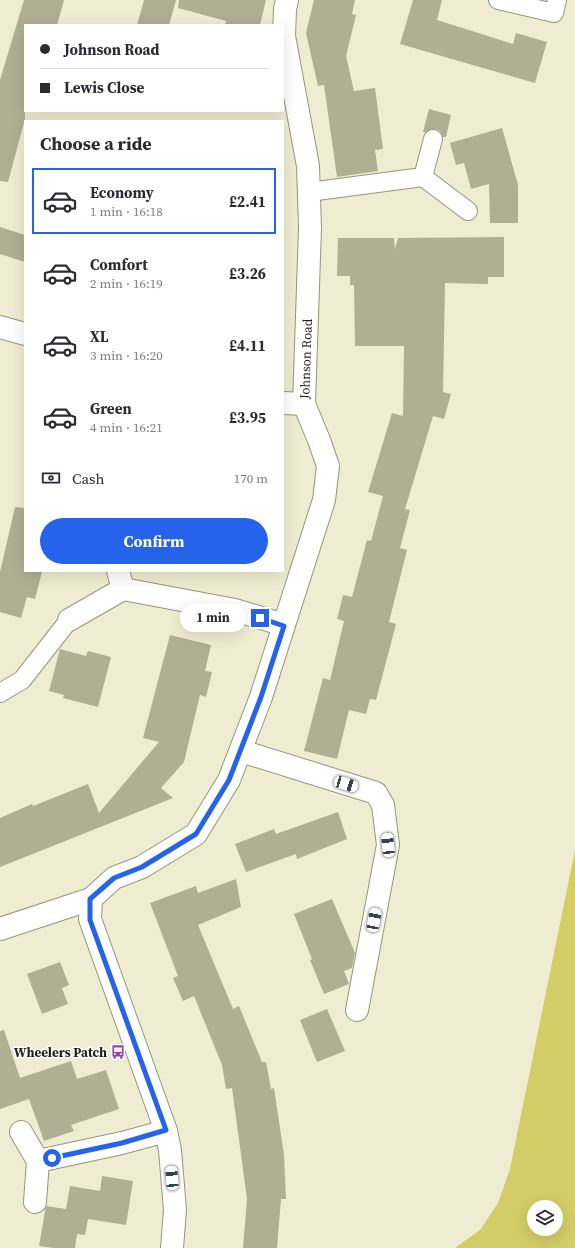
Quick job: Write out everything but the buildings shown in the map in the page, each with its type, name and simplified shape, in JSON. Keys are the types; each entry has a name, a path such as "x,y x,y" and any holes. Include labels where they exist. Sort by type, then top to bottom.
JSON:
{"street":[{"name":"Johnson Road","path":"90,899 114,878 142,867 196,834 229,780 261,697 324,500 328,466 319,440 293,404 310,228 308,166 288,80 284,36 285,9 287,0"},
{"path":"0,327 24,334"},
{"path":"69,620 121,580 235,610 284,626"},
{"path":"241,751 376,793 383,805 388,845 357,1010"},
{"path":"0,929 90,899 90,920 166,1130 170,1150 175,1210 172,1248"},
{"path":"38,1161 122,1143 166,1130"},
{"path":"21,1132 38,1161 35,1202"}],"lane":[{"path":"498,0 554,13 556,0"},
{"path":"423,177 433,138"},
{"path":"309,192 423,177 468,211"},
{"path":"0,693 22,680 69,620"}],"shaded area":[{"path":"575,850 575,1248 455,1248 480,1230 498,1203 510,1169"}],"place":[{"name":"Wheelers Patch","path":"118,1052"}],"route":[{"path":"52,1158 122,1143 166,1130 90,920 90,899 114,878 142,867 196,834 224,789 229,780 261,697 284,626 260,618"}]}
